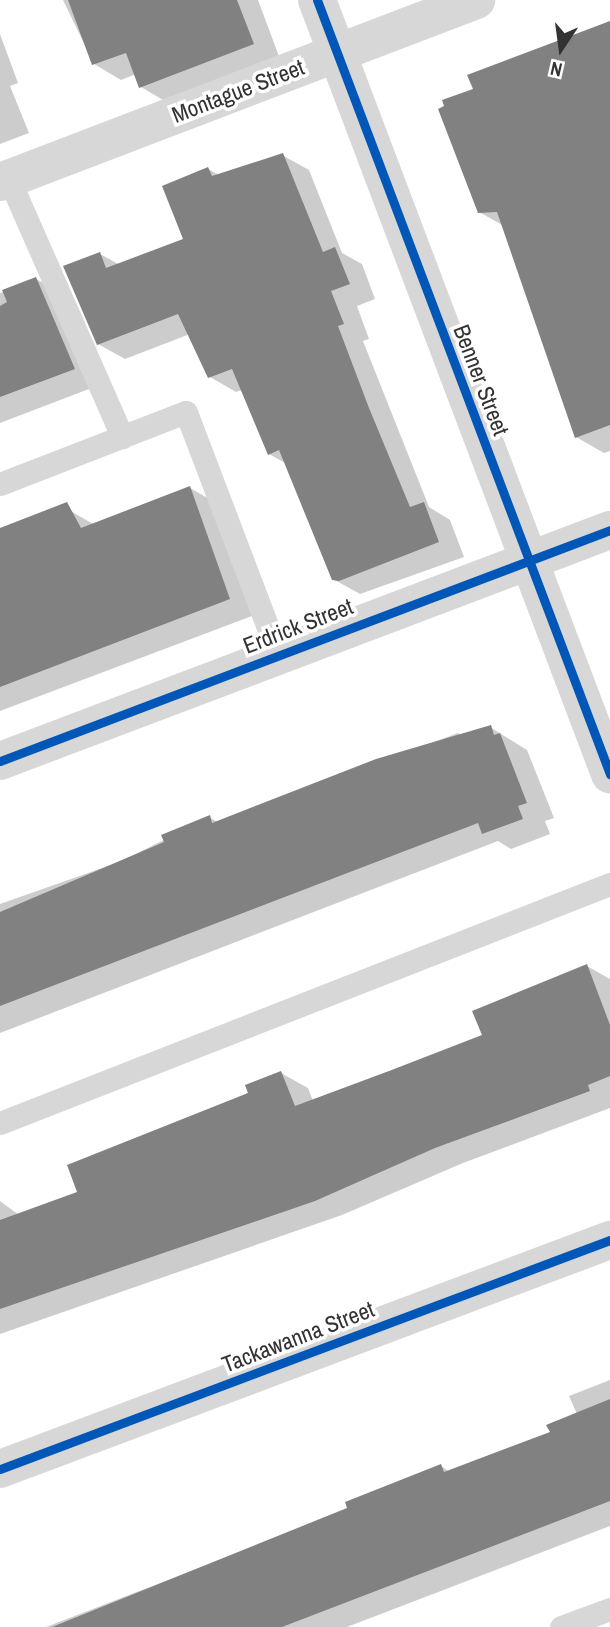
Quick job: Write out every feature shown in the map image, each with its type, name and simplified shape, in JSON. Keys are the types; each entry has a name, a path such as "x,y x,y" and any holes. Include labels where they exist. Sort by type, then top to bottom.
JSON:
{"street":[{"name":"Benner Street","path":"317,0 610,774"},
{"name":"Montague Street","path":"5,180 476,0"},
{"name":"Erdrick Street","path":"0,761 527,559 610,530"},
{"name":"Tackawanna Street","path":"0,1469 610,1240"}],"lane":[{"path":"5,180 122,437"},
{"path":"0,484 186,412 278,654"},
{"path":"0,1124 610,884"},
{"path":"561,1627 610,1609"}],"building":[{"path":"68,0 237,0 254,44 139,88 126,53 92,65"},
{"path":"610,21 610,425 575,438 497,212 478,213 438,109 444,106 442,100 473,89 467,75"},
{"path":"283,153 323,252 335,247 350,284 331,291 344,324 338,326 369,408 410,507 424,502 439,542 339,581 332,580 279,450 268,455 232,369 208,378 178,314 97,345 63,266 100,252 106,268 183,239 162,186 208,167 212,176"},
{"path":"36,277 75,369 0,397 0,306 7,302 2,290"},
{"path":"190,486 230,599 0,687 0,528 67,502 81,528"},
{"path":"491,725 494,735 500,733 527,803 518,806 523,819 482,834 478,823 0,1006 0,912 164,842 161,835 210,815 212,823 376,759"},
{"path":"587,964 610,1025 610,1076 588,1085 590,1091 435,1148 315,1201 0,1309 0,1220 77,1192 67,1165 248,1093 245,1085 281,1071 295,1106 389,1071 482,1035 472,1011"},
{"path":"610,1399 610,1501 282,1627 52,1627 347,1508 345,1502 441,1464 444,1472 550,1432 546,1425"}],"cycle path":[{"path":"317,0 610,774"},
{"path":"0,761 610,530"},
{"path":"0,1469 610,1240"}]}
